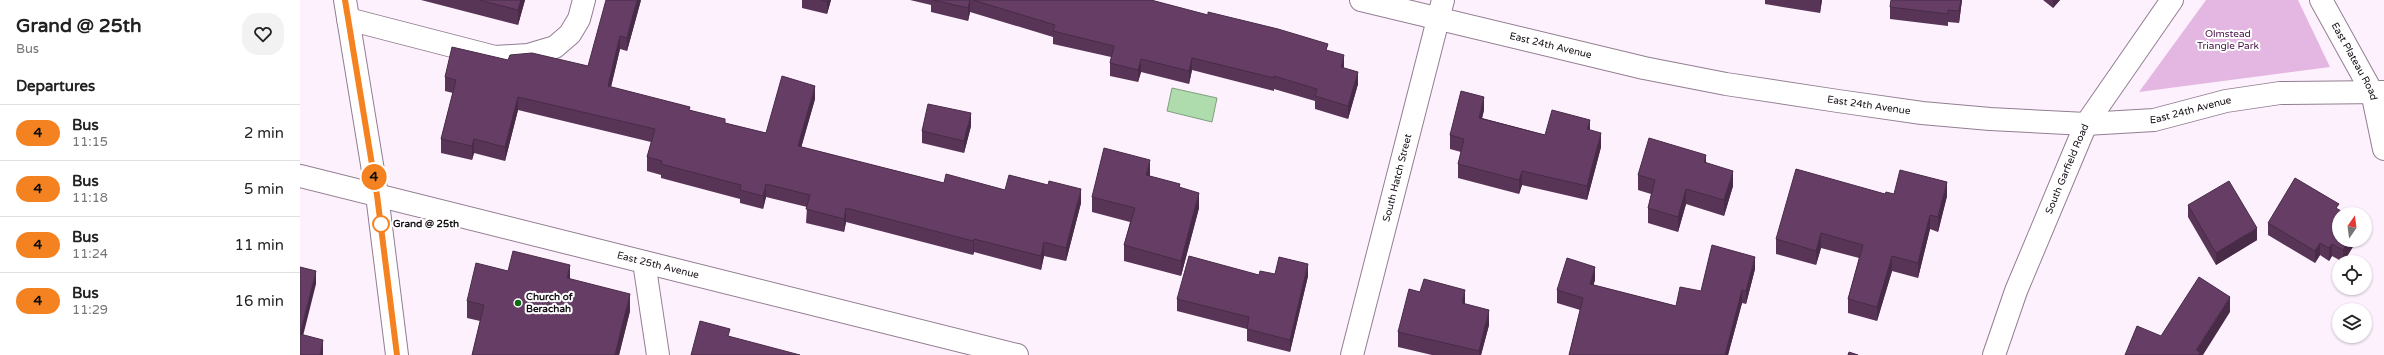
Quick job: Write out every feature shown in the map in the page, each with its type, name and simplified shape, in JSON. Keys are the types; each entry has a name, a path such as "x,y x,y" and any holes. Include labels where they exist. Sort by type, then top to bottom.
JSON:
{"street":[{"path":"397,355 377,195 347,9 495,57 528,55 555,47 570,34 579,19 584,0"},
{"name":"East 24th Avenue","path":"1361,0 1440,9 1644,68 1726,84 1922,113 1990,119 2086,124 2154,120 2226,101 2280,93 2378,92"},
{"name":"South Garfield Road","path":"1994,355 2016,291 2086,124 2172,0"},
{"name":"East Plateau Road","path":"2321,0 2378,92 2384,149"},
{"name":"South Hatch Street","path":"1352,355 1440,9"},
{"name":"East 25th Avenue","path":"300,176 1017,355"},
{"path":"644,262 658,355"}],"green space":[{"name":"Olmstead Triangle Park","path":"2206,0 2298,0 2330,67 2139,92"}],"shaded area":[{"path":"1172,88 1217,98 1212,122 1167,111"}],"building":[{"path":"479,0 521,0 518,10"},
{"path":"606,0 637,0 627,38 620,36 608,86 690,107 689,110 725,119 725,123 766,133 782,76 815,86 798,146 944,183 946,174 1005,190 1009,175 1048,185 1049,181 1081,189 1066,248 1044,242 1041,256 974,239 973,241 846,208 844,219 806,209 810,195 766,184 763,196 740,190 741,185 661,164 662,161 647,157 655,129 518,97 505,147 474,139 472,146 441,139 456,80 445,77 452,47 508,60 510,55 532,53 588,66"},
{"path":"933,0 970,0 968,8"},
{"path":"973,0 1151,0 1208,15 1208,12 1278,29 1328,44 1326,50 1344,55 1341,67 1358,72 1348,106 1315,96 1317,89 1274,76 1274,78 1192,58 1189,71 1141,59 1138,70 1110,63 1114,46 1053,31 1055,25"},
{"path":"1891,0 1961,0 1959,11 1948,10 1948,14 1890,7"},
{"path":"1461,91 1484,97 1479,118 1545,135 1552,110 1590,120 1587,129 1601,133 1587,186 1522,171 1519,180 1458,164 1464,139 1450,135"},
{"path":"928,104 971,113 964,141 922,131"},
{"path":"1649,138 1706,155 1704,162 1733,171 1724,200 1686,189 1678,217 1648,208 1655,180 1638,175"},
{"path":"1104,148 1150,160 1146,175 1180,184 1179,187 1199,193 1181,261 1124,245 1135,208 1092,197"},
{"path":"1796,169 1885,194 1886,192 1894,194 1900,170 1947,182 1938,217 1930,215 1918,263 1892,256 1877,307 1848,299 1863,245 1821,233 1816,251 1776,239"},
{"path":"2295,178 2339,204 2337,207 2332,207 2332,244 2329,248 2320,243 2315,251 2268,223"},
{"path":"2229,181 2257,228 2216,253 2188,205"},
{"path":"1712,245 1755,257 1746,291 1742,290 1725,355 1569,355 1583,298 1557,290 1567,258 1595,267 1590,284 1676,306 1680,287 1701,291"},
{"path":"2338,247 2345,247 2343,250"},
{"path":"513,251 570,265 567,278 630,294 615,355 472,355 484,305 467,301 476,263 508,271"},
{"path":"1189,256 1259,275 1260,271 1275,274 1279,257 1308,264 1290,340 1247,329 1249,317 1177,299"},
{"path":"300,267 316,271 300,334"},
{"path":"2199,277 2230,297 2196,350 2200,352 2199,355 2125,355 2137,326 2161,336"},
{"path":"1424,279 1465,290 1462,303 1489,310 1479,351 1398,332 1409,289 1420,292"},
{"path":"700,321 730,329 728,336 800,355 691,355"},
{"path":"300,334 323,340 320,355 300,355"},
{"path":"1849,352 1858,355 1848,355"}],"bus line":[{"name":"4","path":"345,0 377,195 397,355"}],"place":[{"name":"Grand @ 25th","path":"381,224"},
{"name":"Church of Berachah","path":"518,303"}]}
